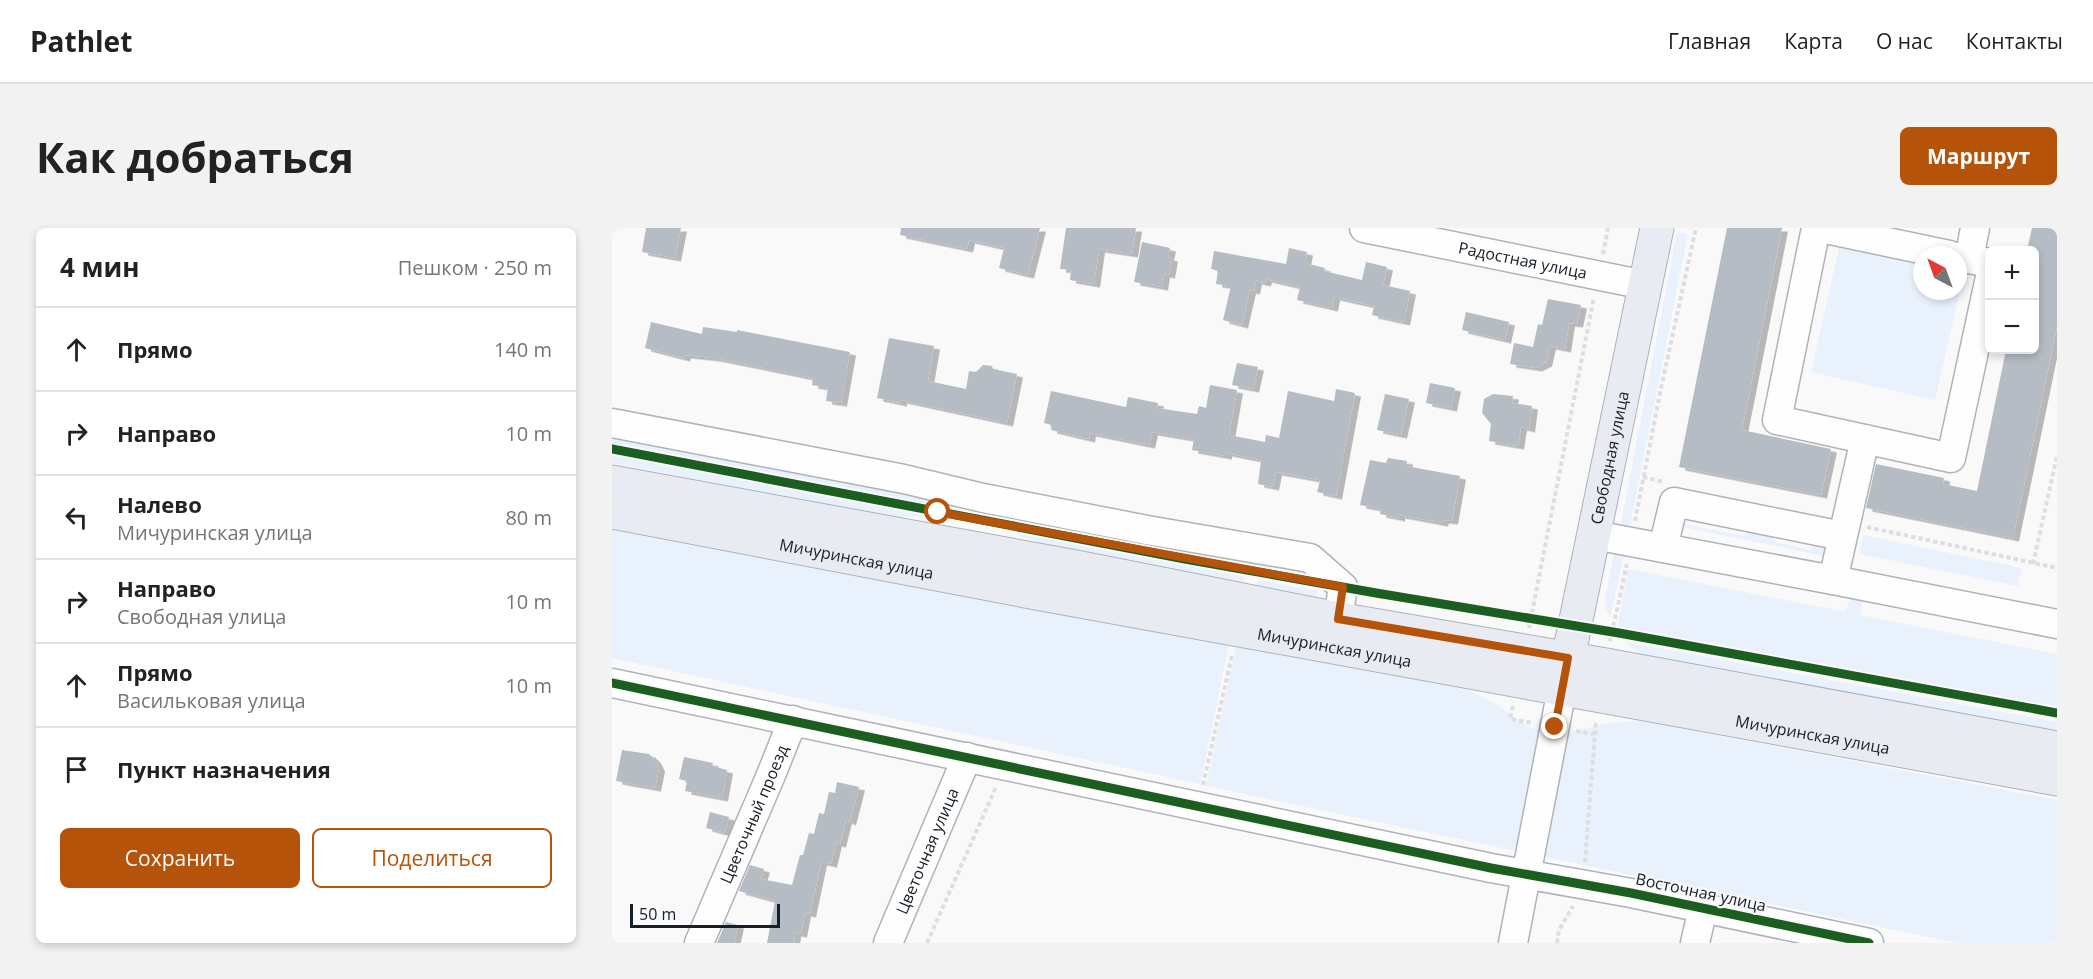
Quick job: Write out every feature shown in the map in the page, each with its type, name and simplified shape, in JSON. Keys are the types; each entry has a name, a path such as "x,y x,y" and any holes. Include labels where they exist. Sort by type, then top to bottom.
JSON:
{"main road":[{"name":"Свободная улица","path":"1565,673 1657,228"},
{"name":"Мичуринская улица","path":"612,482 1076,567 1338,619 1521,666"},
{"name":"Мичуринская улица","path":"612,512 1004,587 1603,680 2057,779"},
{"name":"Мичуринская улица","path":"1603,680 2057,748"}],"street":[{"name":"Радостная улица","path":"1364,228 1645,285"},
{"path":"1816,228 1777,420 1951,458 1976,228"},
{"path":"1821,228 1971,262"},
{"path":"612,423 904,479 983,498 1136,528 1310,558 1343,587 1338,619"},
{"path":"1833,579 1864,439"},
{"path":"1663,548 1674,502 1844,529"},
{"path":"1593,535 1833,579 2057,624"},
{"path":"1513,943 1565,673"},
{"name":"Восточная улица","path":"612,683 1199,807 1869,943"},
{"name":"Цветочный проезд","path":"699,943 792,720"},
{"name":"Цветочная улица","path":"888,943 967,757"},
{"path":"1695,943 1703,908"}],"path":[{"path":"1593,734 1510,719 1608,228"},
{"path":"1585,865 1593,734 1615,632 1661,388 1696,228"},
{"path":"2033,564 2057,456"},
{"path":"1844,529 2057,568"},
{"path":"1520,616 1615,632"},
{"path":"1199,807 1232,654"},
{"path":"927,943 1006,765"},
{"path":"1557,943 1559,930 1577,899"}],"shaded area":[{"path":"1677,232 1688,234 1628,535 1619,534"},
{"path":"1841,240 1913,256 1913,300 1958,300 1935,400 1811,372"},
{"path":"612,434 947,500 945,511 612,446"},
{"path":"612,453 941,516 895,517 612,463"},
{"path":"1010,511 1310,569 1321,579 1007,522"},
{"path":"1678,523 1744,536 1748,529 1773,534 1774,542 1811,550 1813,542 1824,537 1829,557 1678,526"},
{"path":"612,530 1229,645 1200,784 612,658"},
{"path":"1011,532 1245,577 1243,585 1067,553"},
{"path":"1863,535 2022,568 2018,586 1860,554"},
{"path":"1616,544 1626,545 1610,618 1605,606 1605,598"},
{"path":"1628,569 1846,612 1850,595 1863,598 1860,615 2057,654 2057,713 1619,633 1617,629"},
{"path":"1258,580 1319,591 1315,597 1311,598 1257,588"},
{"path":"1626,642 2057,722 2057,734 1650,658 1634,650"},
{"path":"1236,647 1466,689 1496,704 1526,725 1545,734 1565,733 1609,723 1643,721 2057,800 2057,943 1957,943 1206,786"}],"building":[{"path":"646,228 681,228 675,258 642,252"},
{"path":"901,228 1040,228 1028,275 999,268 1004,248 969,240 967,249 900,235"},
{"path":"1066,228 1136,228 1132,254 1099,249 1094,284 1070,280 1071,270 1060,269"},
{"path":"1727,228 1782,228 1742,430 1831,449 1821,495 1679,467"},
{"path":"2032,228 2057,228 2057,326 2013,538 1866,508 1876,464 1944,478 1943,484 1977,491 2005,354 2039,354 2039,246 2028,246"},
{"path":"1142,242 1170,248 1168,257 1172,258 1169,275 1164,274 1162,287 1134,282"},
{"path":"1289,248 1307,252 1305,263 1325,268 1324,271 1362,280 1366,262 1387,267 1383,285 1410,291 1404,322 1372,315 1374,306 1334,297 1332,308 1297,300 1300,287 1266,279 1265,283 1256,281 1254,291 1250,290 1242,325 1223,320 1231,286 1216,284 1218,271 1211,269 1214,251 1286,264"},
{"path":"1548,299 1581,305 1577,324 1569,323 1565,349 1550,346 1546,363 1536,368 1510,364 1514,343 1533,347 1538,324 1542,325"},
{"path":"1466,312 1509,322 1505,340 1462,330"},
{"path":"651,322 702,334 703,327 737,332 737,330 850,352 841,403 826,401 828,388 812,385 813,378 714,358 685,355 684,358 645,348"},
{"path":"889,338 934,346 928,381 966,389 969,371 976,372 983,365 1017,374 1007,423 901,400 901,403 877,398"},
{"path":"1237,363 1258,367 1253,389 1232,385"},
{"path":"1430,383 1455,388 1451,408 1426,403"},
{"path":"1210,385 1237,390 1229,435 1265,442 1266,435 1279,438 1288,391 1334,401 1336,389 1355,393 1336,496 1317,492 1320,480 1276,472 1273,487 1258,484 1261,460 1226,453 1226,456 1192,450 1194,439 1152,432 1149,445 1090,433 1089,439 1051,430 1052,425 1044,423 1051,391 1126,407 1128,397 1158,403 1157,408 1197,414 1199,406 1206,408"},
{"path":"1385,394 1409,399 1401,435 1377,430"},
{"path":"1493,394 1513,396 1512,403 1532,406 1529,429 1521,427 1518,446 1489,441 1491,424 1482,413 1484,399"},
{"path":"1388,458 1407,461 1406,466 1460,476 1452,521 1443,520 1442,523 1399,515 1399,518 1380,514 1381,509 1360,505 1370,460 1386,463"},
{"path":"622,750 649,754 655,760 659,768 655,788 616,781"},
{"path":"684,757 713,763 712,766 727,770 722,798 685,791 687,781 679,779"},
{"path":"837,782 859,787 850,822 846,820 840,844 836,843 831,864 821,862 810,914 805,913 801,934 795,933 794,943 767,943 775,901 739,891 750,865 764,869 761,879 792,885 809,833 814,834 819,813 824,814 829,792 835,793"},
{"path":"710,812 729,817 725,833 706,828"},
{"path":"726,922 738,925 734,943 717,943"}],"cycle path":[{"path":"612,449 1185,559 1619,633 2057,713"},
{"path":"612,683 1491,868 1631,893 1869,943"}],"route":[{"path":"938,512 1343,587 1338,619 1568,658 1555,727"}]}
